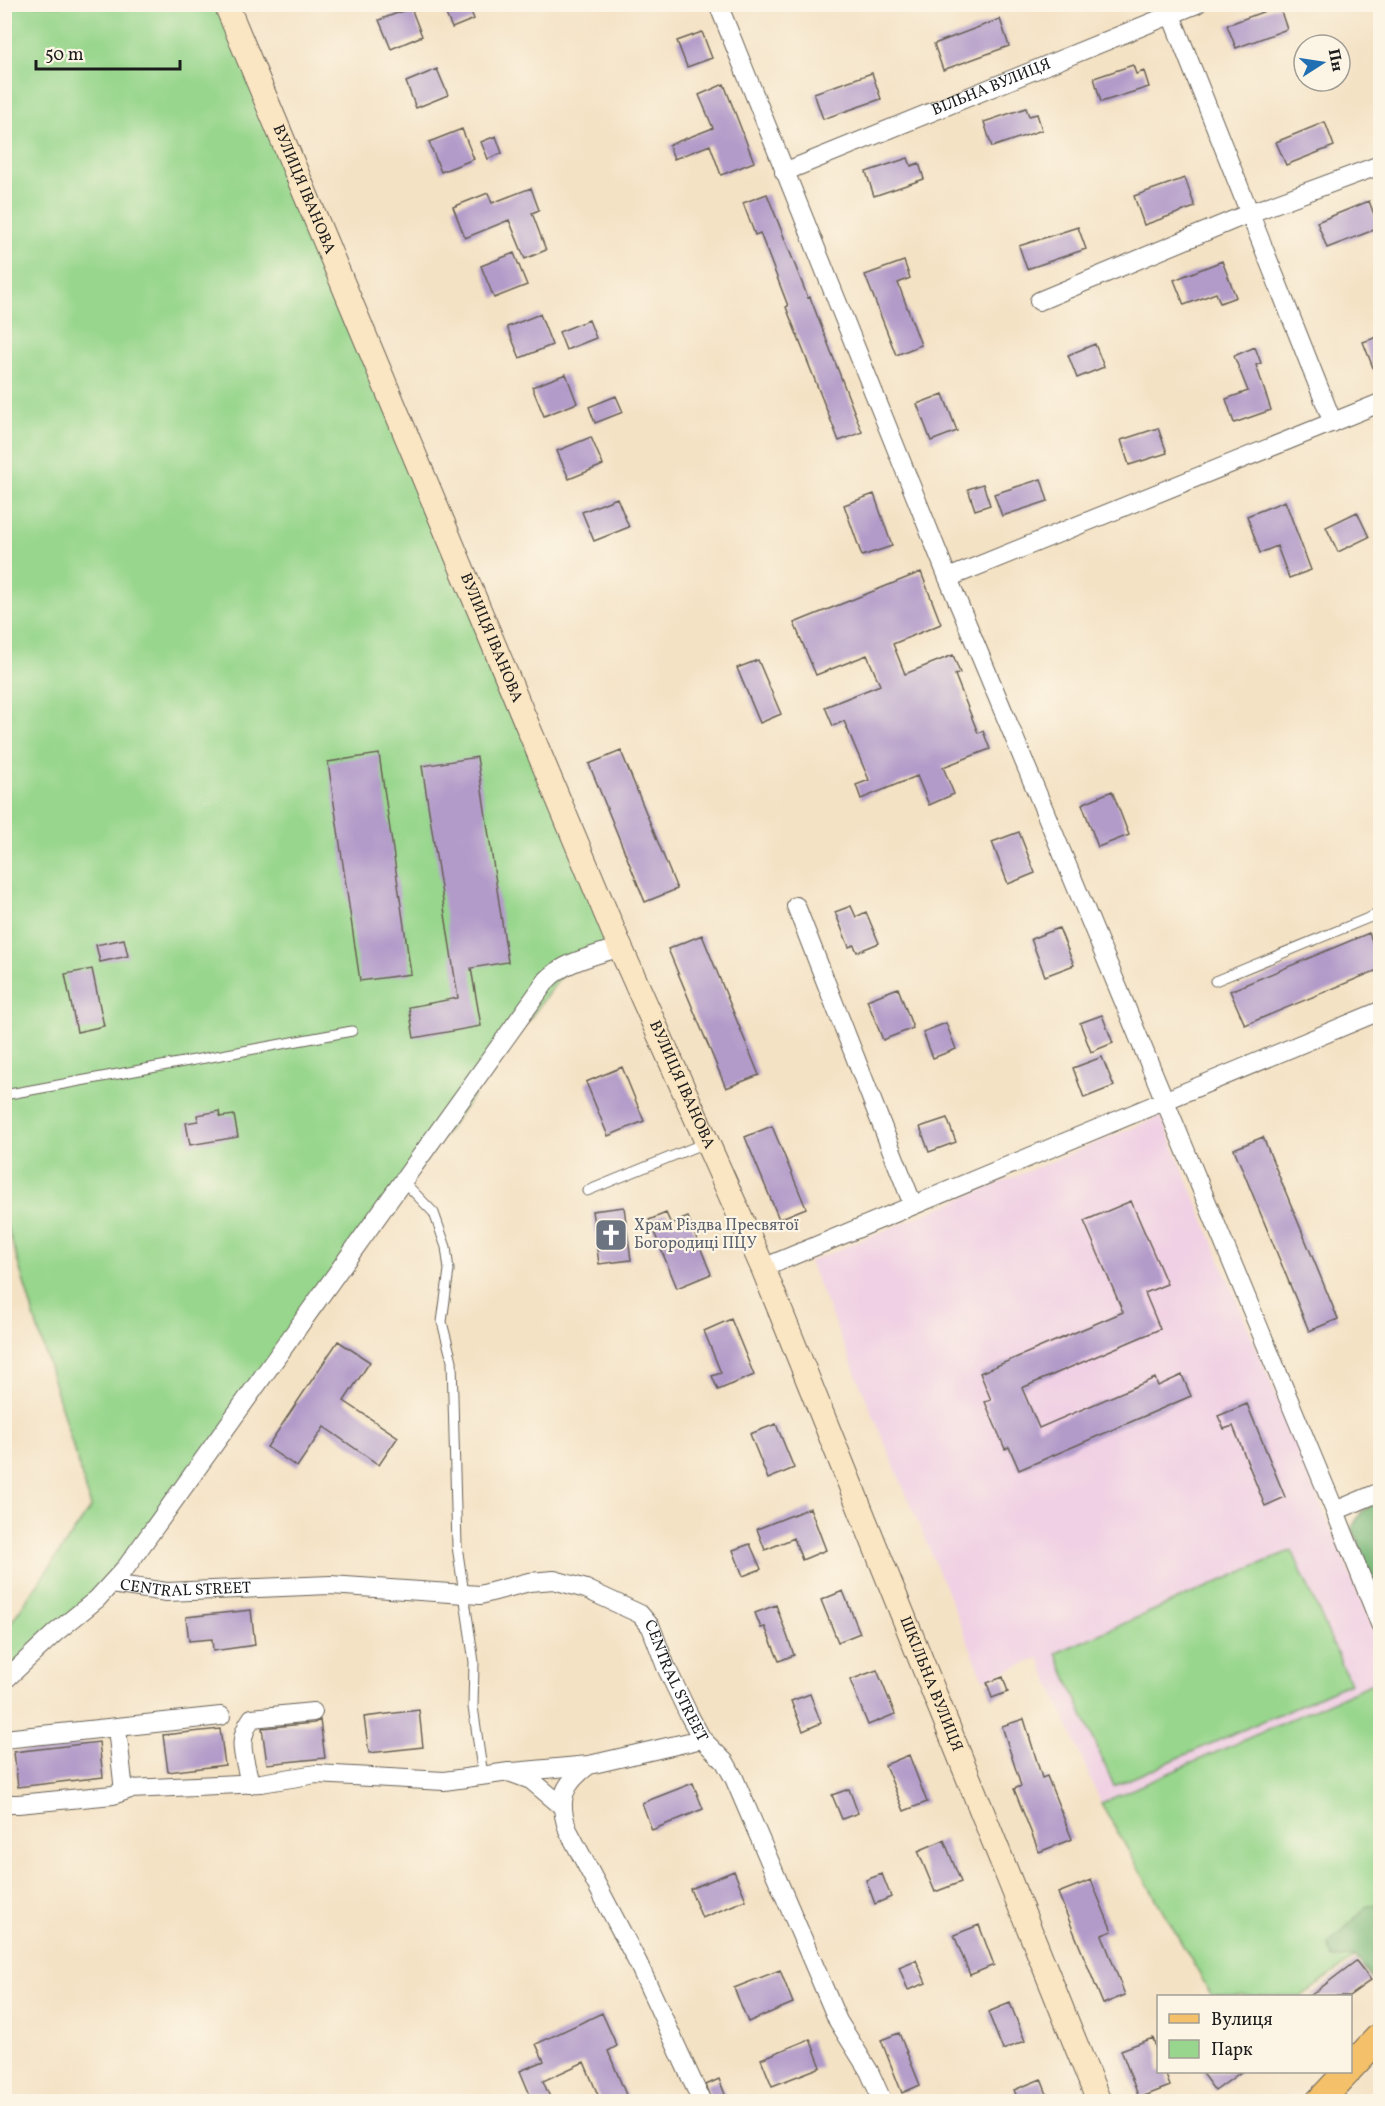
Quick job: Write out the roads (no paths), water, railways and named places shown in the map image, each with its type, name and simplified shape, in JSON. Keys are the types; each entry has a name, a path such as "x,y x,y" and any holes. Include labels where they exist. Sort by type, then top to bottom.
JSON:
{"main road":[{"path":"1352,2066 1380,2037"},
{"path":"1319,2102 1346,2073"}],"street":[{"name":"ВУЛИЦЯ ІВАНОВА","path":"226,4 620,947 763,1268"},
{"path":"718,4 948,579 1380,1624"},
{"name":"ВІЛЬНА ВУЛИЦЯ","path":"784,172 1197,4"},
{"path":"1171,15 1333,423"},
{"path":"1040,301 1250,213 1380,165"},
{"path":"948,579 1380,403"},
{"path":"796,906 913,1205"},
{"path":"4,1681 55,1632 97,1599 127,1566 546,980 560,968 620,947"},
{"path":"763,1268 1380,1011"},
{"name":"ШКІЛЬНА ВУЛИЦЯ","path":"763,1268 1099,2102"},
{"path":"1335,1511 1380,1492"},
{"name":"CENTRAL STREET","path":"111,1584 166,1592 330,1585 480,1595 529,1582 554,1580 586,1588 640,1614 651,1627 676,1690 702,1739 725,1762 734,1778 838,2021 859,2053 884,2102"},
{"path":"250,1784 242,1741 244,1730 252,1718 313,1712"},
{"path":"4,1739 221,1716"},
{"path":"117,1728 124,1791"},
{"path":"4,1800 9,1804 18,1804 113,1795 130,1789 250,1784 316,1774 444,1781 509,1772 589,1765 702,1739"},
{"path":"589,1765 567,1786 562,1814 568,1830 639,1963 702,2102"},
{"path":"509,1772 531,1780 562,1806"}],"lane":[{"path":"1215,981 1378,914 1380,920"},
{"path":"4,1095 352,1031"},
{"path":"587,1191 707,1142"},
{"path":"403,1180 434,1213 446,1247 449,1270 442,1322 452,1361 457,1546 474,1662 473,1707 483,1776"}],"place":[{"name":"Храм Різдва Пресвятої Богородиці ПЦУ","path":"611,1235"}]}
